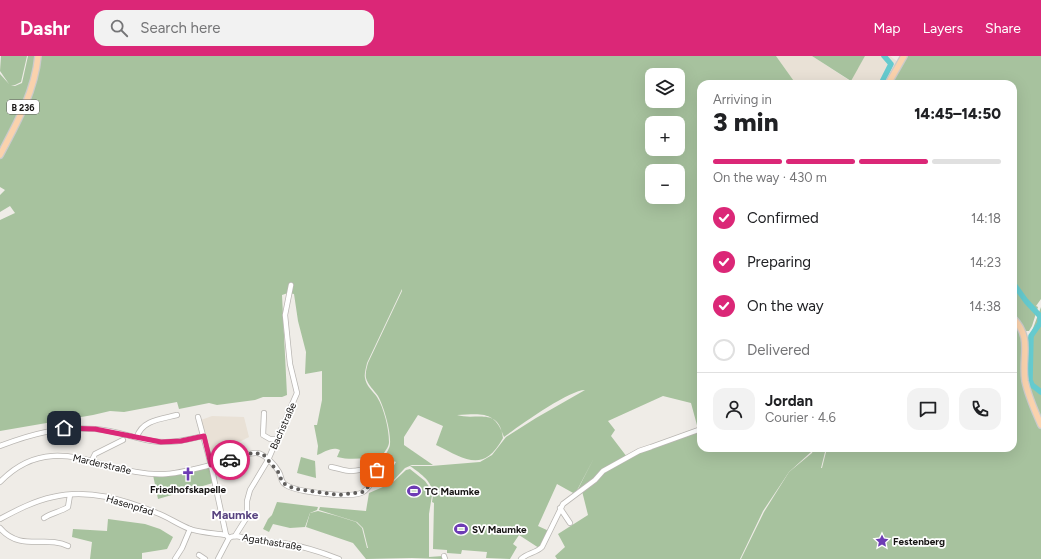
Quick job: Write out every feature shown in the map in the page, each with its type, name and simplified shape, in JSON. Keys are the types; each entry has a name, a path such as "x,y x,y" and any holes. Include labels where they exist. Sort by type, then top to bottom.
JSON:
{"main road":[{"name":"B 236","path":"0,155 26,100 34,78 38,56"},
{"path":"890,80 904,56"},
{"path":"1017,323 1022,329 1025,339 1024,372 1027,389 1041,425"}],"street":[{"name":"Bachstraße","path":"236,536 246,519 247,501 250,490 268,460 297,393 290,364 285,315 291,285"},
{"path":"264,413 263,435 270,439 278,439"},
{"path":"137,438 139,432 145,425 177,415"},
{"path":"198,417 204,436 227,537 218,559"},
{"path":"0,446 38,432 64,428 95,429 153,441 172,442 204,436"},
{"path":"521,559 542,547 560,508 567,499 595,480 603,471 640,450 697,430"},
{"path":"92,460 95,454 123,440"},
{"name":"Marderstraße","path":"0,482 16,469 35,459 59,455 75,456 126,469 156,474 174,473 211,465 252,453 263,454 268,460"},
{"path":"268,460 279,473 282,482 286,485 296,489 339,495 363,492 369,486 383,459"},
{"path":"331,467 346,471 370,467 377,470"},
{"path":"44,518 49,514 61,512 68,507 70,495"},
{"name":"Hasenpfad","path":"0,519 25,506 55,496 95,495 111,497 127,502 158,513 190,528 227,537"},
{"path":"560,508 570,522"},
{"path":"0,528 8,536 18,540 61,543 68,546"},
{"path":"175,559 182,548 190,528"},
{"name":"Agathastraße","path":"227,537 236,536 253,541 284,543 320,552 339,559"},
{"path":"199,555 205,559"}],"shaded area":[{"path":"776,56 812,56 848,80 793,80"},
{"path":"865,56 890,56 898,62 888,80 851,80"},
{"path":"212,416 244,417 249,437 224,450 210,455 201,420"}],"green space":[{"path":"1,56 27,56 21,82 11,85 15,86 22,83 28,56 776,56 793,80 697,80 697,425 691,403 663,396 608,421 615,430 611,436 627,457 577,491 594,458 575,494 557,484 538,526 549,531 539,548 519,535 513,544 517,547 510,559 486,558 487,552 462,550 461,554 447,553 447,550 433,549 434,503 432,502 432,490 428,481 410,466 431,466 480,462 492,455 506,437 585,390 556,402 504,437 501,430 503,438 496,449 481,460 473,460 456,455 436,445 443,426 418,415 404,437 404,445 433,465 412,465 405,468 392,482 381,487 396,462 384,458 390,446 388,426 385,413 378,396 367,381 366,372 368,363 402,289 367,363 365,373 367,384 380,402 386,419 389,442 384,453 367,458 349,459 337,457 340,450 334,449 317,455 318,446 314,425 317,425 322,400 322,371 305,374 306,352 298,321 294,294 288,293 282,295 287,395 282,397 263,397 255,400 217,405 209,403 179,409 177,402 124,412 110,411 0,431 0,220 15,213 10,206 0,212 0,195 5,190 0,187 0,74 9,84 0,71","holes":["480,414 492,418 486,417 457,415"]},
{"path":"812,56 865,56 852,80"},
{"path":"907,56 1041,56 1041,299 1036,306 1038,307 1029,331 1025,331 1017,319 1017,80 893,80"},
{"path":"1041,307 1041,421 1028,386 1026,368 1027,340"},
{"path":"1017,327 1022,334 1030,403 1041,429 1041,559 741,559 764,512 789,472 812,452 825,452 822,468 826,452 1017,452"},
{"path":"697,431 697,452 811,452 789,472 763,511 740,559 557,559 555,556 565,547 558,534 588,515 582,491 603,472 629,457"},
{"path":"301,457 315,461 316,478 297,473"},
{"path":"209,467 213,483 158,499 153,475"},
{"path":"410,469 425,481 430,488 432,495 429,514 429,557 443,556 443,559 366,559 353,543 306,527 310,513 318,511 356,522 362,528 368,548 363,528 357,522 319,510 320,507 366,511 369,493 392,483 406,470"},
{"path":"277,502 318,507 317,510 310,513 305,527 290,528 273,524 269,532 263,529 268,519 272,515"},
{"path":"108,519 145,524 160,529 173,537 167,549 142,553 142,559 90,559 92,542 72,537 73,529 107,531"}],"waterway":[{"path":"883,80 891,64 884,56"},
{"path":"1017,289 1040,316 1040,323 1031,336 1030,380 1032,385 1041,392"}],"way so far":[{"path":"230,460 252,453 263,454 279,473 282,482 286,485 296,489 332,495 347,495 363,492 369,486 377,470"}],"place":[{"name":"Friedhofskapelle","path":"188,474"},
{"name":"TC Maumke","path":"414,491"},
{"name":"SV Maumke","path":"461,529"},
{"name":"Festenberg","path":"882,541"}],"district":[{"name":"Maumke","path":"235,515"}],"route":[{"path":"64,428 112,431 142,439 161,442 181,441 204,436 211,465 230,460"}]}
